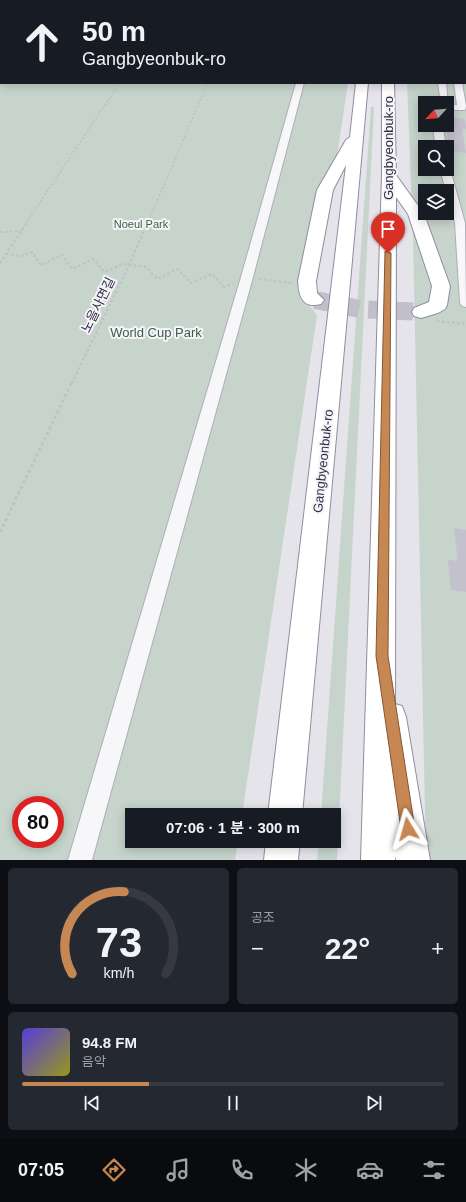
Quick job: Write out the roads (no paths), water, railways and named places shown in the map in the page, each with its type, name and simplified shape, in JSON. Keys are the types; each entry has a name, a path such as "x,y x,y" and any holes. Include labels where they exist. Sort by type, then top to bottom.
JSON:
{"highway":[{"name":"Gangbyeonbuk-ro","path":"286,808 362,84"},
{"name":"Gangbyeonbuk-ro","path":"378,860 389,175 388,84"},
{"path":"315,300 308,295 307,281 325,190 357,132"},
{"path":"389,175 416,214 441,286 438,305 421,312"},
{"path":"382,656 413,860"},
{"path":"281,860 282,848"}],"street":[{"path":"80,860 247,277 300,84"},
{"path":"442,84 444,96"},
{"path":"454,107 462,108 458,84"},
{"path":"446,176 460,223 466,303"}],"tunnel":[{"path":"315,300 360,309 421,312"}],"park label":[{"name":"Noeul Park","path":"141,224"},
{"name":"World Cup Park","path":"156,332"}]}
